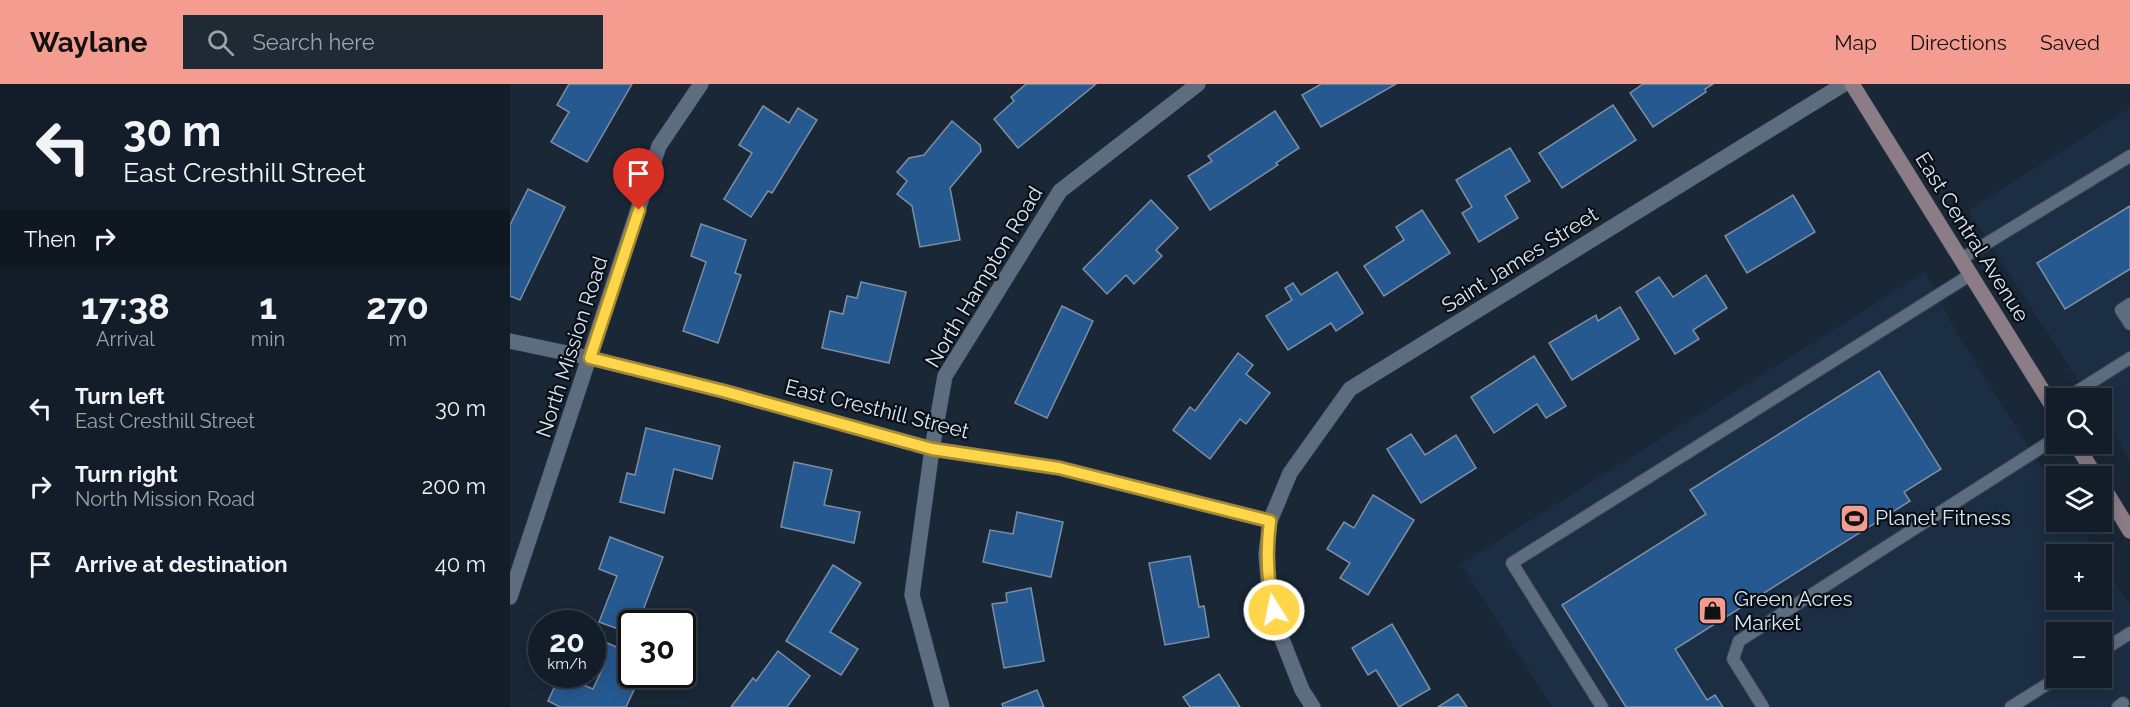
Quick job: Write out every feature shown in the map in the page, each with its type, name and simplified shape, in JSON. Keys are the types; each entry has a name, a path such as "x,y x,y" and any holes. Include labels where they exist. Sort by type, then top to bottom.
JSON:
{"main road":[{"name":"East Central Avenue","path":"1852,84 1970,275 2046,388"},
{"path":"2112,501 2130,531"}],"street":[{"name":"North Mission Road","path":"510,597 659,146 701,84"},
{"name":"North Hampton Road","path":"942,707 912,596 932,449 945,376 1060,191 1198,84"},
{"name":"Saint James Street","path":"1313,707 1302,690 1278,629 1269,591 1266,554 1270,521 1290,473 1350,389 1844,84"},
{"name":"East Cresthill Street","path":"510,342 590,358 723,391 932,449 1059,468 1270,521"}],"lane":[{"path":"1960,259 2130,156"},
{"path":"1602,707 1512,563 1970,275"},
{"path":"2130,304 2121,310 2130,324"},
{"path":"2085,388 2130,358"},
{"path":"1763,707 1733,659 1738,641 2046,444"},
{"path":"2112,645 2130,633"},
{"path":"2011,707 2046,685"}],"shaded area":[{"path":"2130,108 2130,460 2112,432 2112,388 2083,388 1968,210"},
{"path":"1925,272 1963,343 2046,474 2046,532 2083,532 2091,544 2046,544 2046,610 2112,610 2112,577 2130,605 2130,707 1552,707 1461,564"}],"building":[{"path":"569,84 632,84 587,162 551,142 569,112 557,105"},
{"path":"1026,84 1096,84 1018,148 994,119 1014,101 1011,97"},
{"path":"1321,84 1396,84 1321,127 1302,95"},
{"path":"1643,84 1713,84 1705,89 1706,92 1653,127 1630,93"},
{"path":"1613,105 1636,140 1562,188 1539,153"},
{"path":"763,106 789,123 798,108 817,120 772,193 768,191 751,217 724,199 752,153 739,145"},
{"path":"1275,111 1299,148 1276,163 1278,165 1210,210 1188,176 1212,161 1208,156"},
{"path":"952,121 980,145 981,151 950,188 960,240 920,247 912,206 897,194 907,181 897,172 909,158 924,155"},
{"path":"1510,148 1530,181 1505,196 1518,218 1479,242 1462,213 1472,207 1456,180"},
{"path":"528,189 565,207 520,300 510,296 510,225"},
{"path":"1793,195 1815,232 1747,273 1725,236"},
{"path":"1151,200 1178,228 1156,250 1162,256 1134,284 1126,275 1107,294 1083,269"},
{"path":"2130,206 2130,269 2065,309 2037,263"},
{"path":"1422,210 1450,253 1384,296 1364,266 1404,240 1396,227"},
{"path":"701,224 746,240 735,273 741,275 718,343 683,331 706,262 691,256"},
{"path":"1337,272 1363,313 1336,331 1331,323 1288,350 1266,316 1292,300 1285,288 1293,283 1301,295"},
{"path":"1706,275 1727,308 1693,330 1699,339 1675,354 1636,292 1659,277 1673,297"},
{"path":"861,282 906,292 889,363 822,348 830,311 843,314 847,296 857,298"},
{"path":"1062,306 1093,321 1047,418 1015,403"},
{"path":"1620,307 1639,339 1572,380 1549,343 1596,315 1598,321"},
{"path":"1238,353 1253,365 1246,374 1270,393 1246,424 1240,419 1210,459 1173,430 1190,407 1195,411"},
{"path":"1534,356 1566,406 1546,418 1537,404 1494,433 1471,397"},
{"path":"1879,371 1941,469 1904,492 1910,501 1675,649 1707,700 1715,695 1723,707 1626,707 1562,605 1706,514 1690,490"},
{"path":"646,428 720,446 712,479 674,469 664,513 620,502 627,473 635,475"},
{"path":"1411,434 1425,455 1456,435 1476,468 1421,503 1387,449"},
{"path":"794,462 832,470 824,505 860,512 854,543 781,527"},
{"path":"1373,495 1414,520 1368,595 1340,578 1350,563 1327,549 1344,522 1354,528"},
{"path":"1017,512 1063,522 1051,577 983,562 990,530 1013,534"},
{"path":"610,537 663,557 643,610 618,610 618,629 606,625 606,610 604,610 617,576 599,569"},
{"path":"1190,556 1199,607 1204,606 1209,637 1165,645 1149,563"},
{"path":"833,565 861,583 830,632 858,649 841,675 786,641"},
{"path":"1031,588 1044,661 1004,668 992,604 1007,602 1006,593"},
{"path":"1392,624 1430,689 1399,707 1376,670 1368,675 1352,648"},
{"path":"606,642 618,648 618,688 635,688 626,707 560,707 548,701 554,688 606,688"},
{"path":"778,651 810,676 787,707 731,707 753,678 756,681"},
{"path":"1219,674 1240,707 1190,707 1183,697"},
{"path":"1037,690 1044,707 1003,707 1002,704"},
{"path":"1458,694 1467,707 1438,707"}],"place":[{"name":"Planet Fitness","path":"1854,518"},
{"name":"Green Acres Market","path":"1713,611"}],"route":[{"path":"639,210 590,358 723,391 932,449 1059,468 1270,521 1266,554 1269,591 1274,610"}]}
